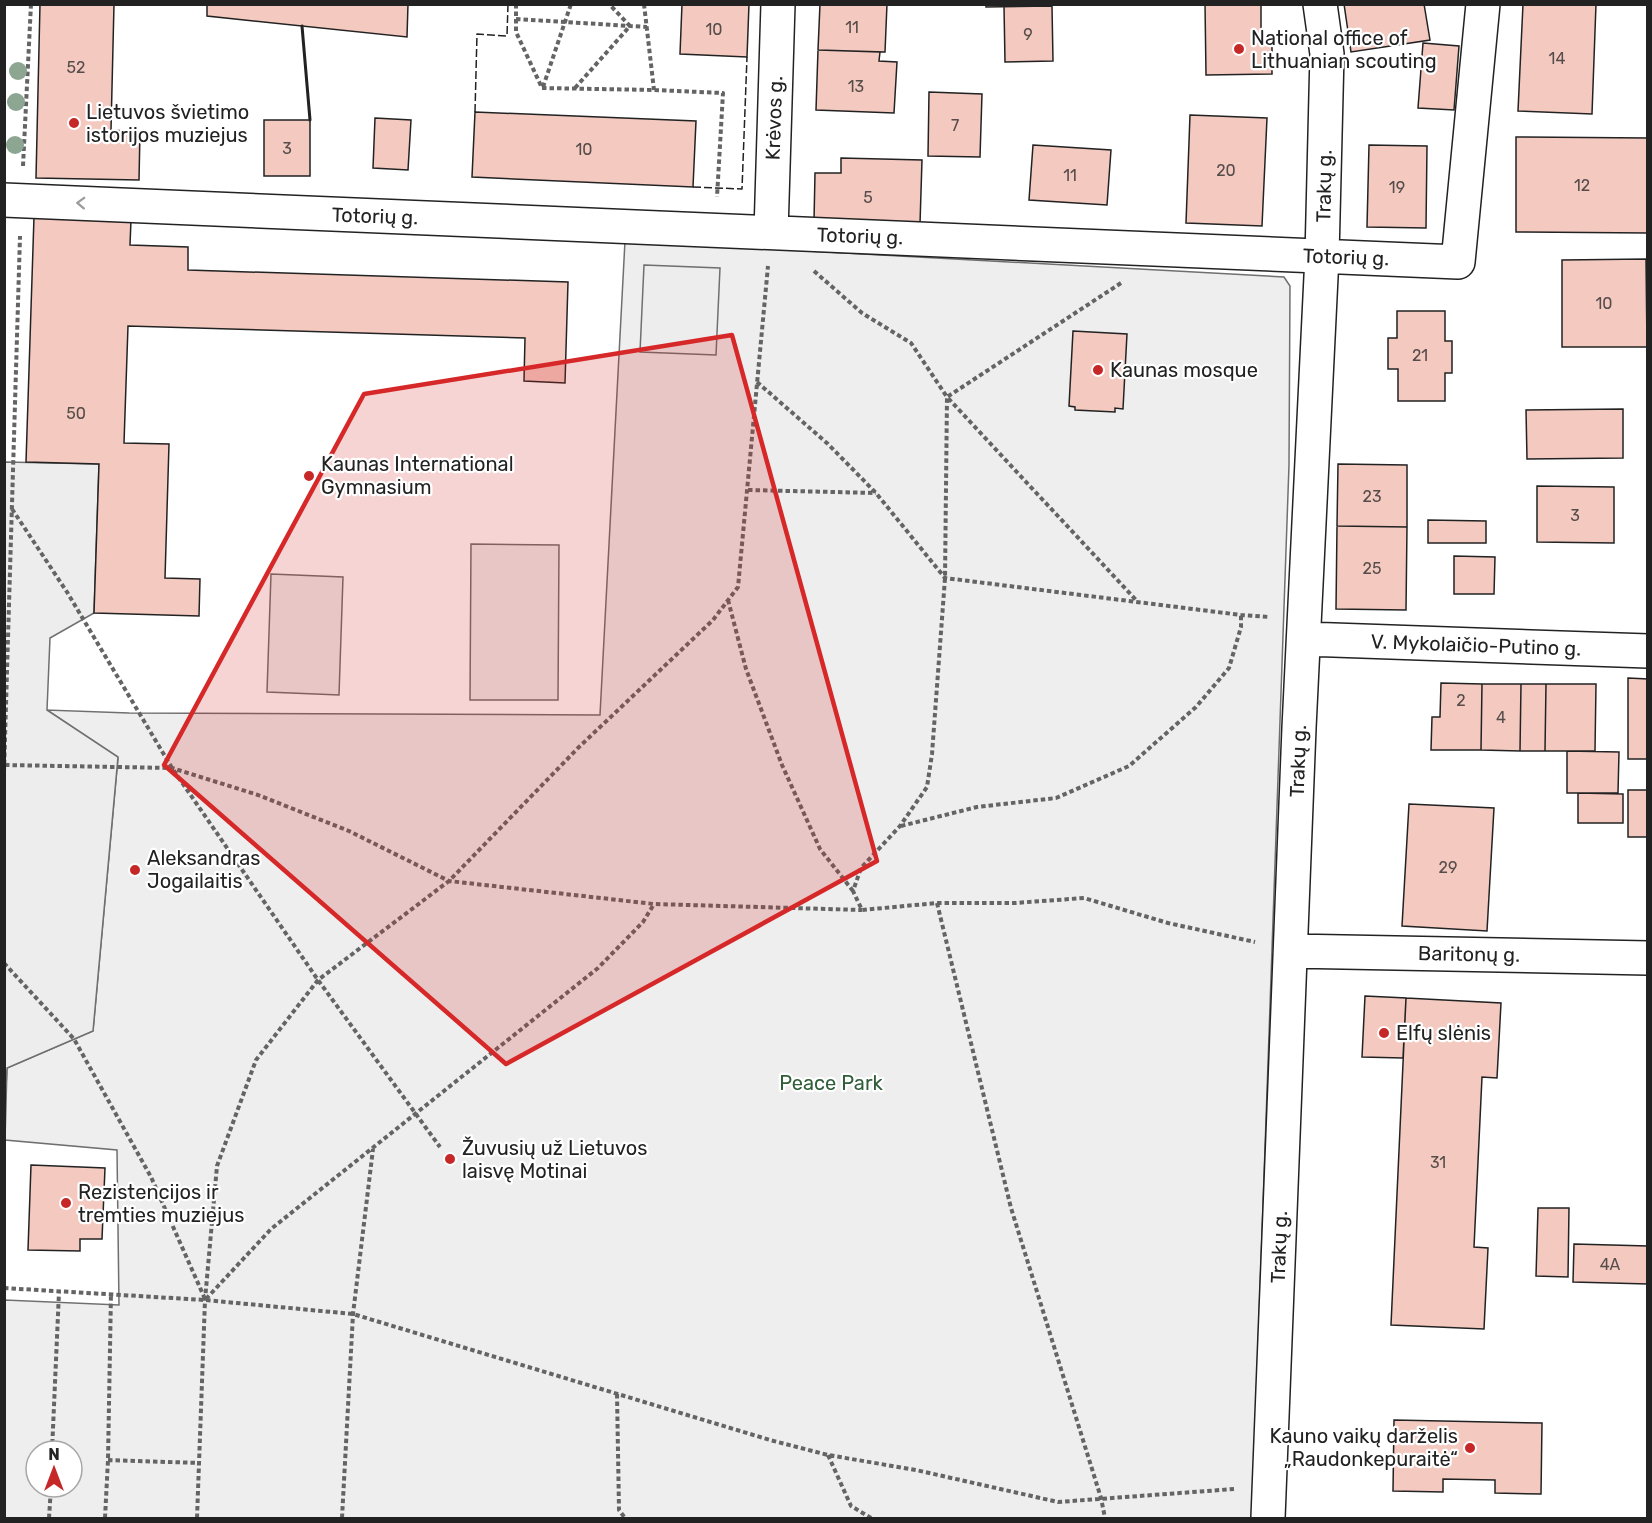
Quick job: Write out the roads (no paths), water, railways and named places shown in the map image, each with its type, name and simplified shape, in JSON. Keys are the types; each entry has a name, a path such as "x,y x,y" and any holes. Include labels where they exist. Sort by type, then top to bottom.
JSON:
{"street":[{"name":"Krėvos g.","path":"771,232 778,4"},
{"name":"Trakų g.","path":"1269,1503 1299,728 1322,256 1327,54 1320,4"},
{"name":"Totorių g.","path":"13,201 1458,262 1483,4"},
{"name":"V. Mykolaičio-Putino g.","path":"1305,628 1647,651"},
{"name":"Baritonų g.","path":"1291,951 1647,958"}],"place":[{"name":"National office of Lithuanian scouting","path":"1239,49"},
{"name":"Lietuvos švietimo istorijos muziejus","path":"74,123"},
{"name":"Kaunas mosque","path":"1098,370"},
{"name":"Kaunas International Gymnasium","path":"309,476"},
{"name":"Aleksandras Jogailaitis","path":"135,870"},
{"name":"Elfų slėnis","path":"1384,1033"},
{"name":"Žuvusių už Lietuvos laisvę Motinai","path":"450,1159"},
{"name":"Rezistencijos ir tremties muziejus","path":"66,1203"},
{"name":"Kauno vaikų darželis „Raudonkepuraitė“","path":"1470,1448"}],"park label":[{"name":"Peace Park","path":"831,1083"}]}
